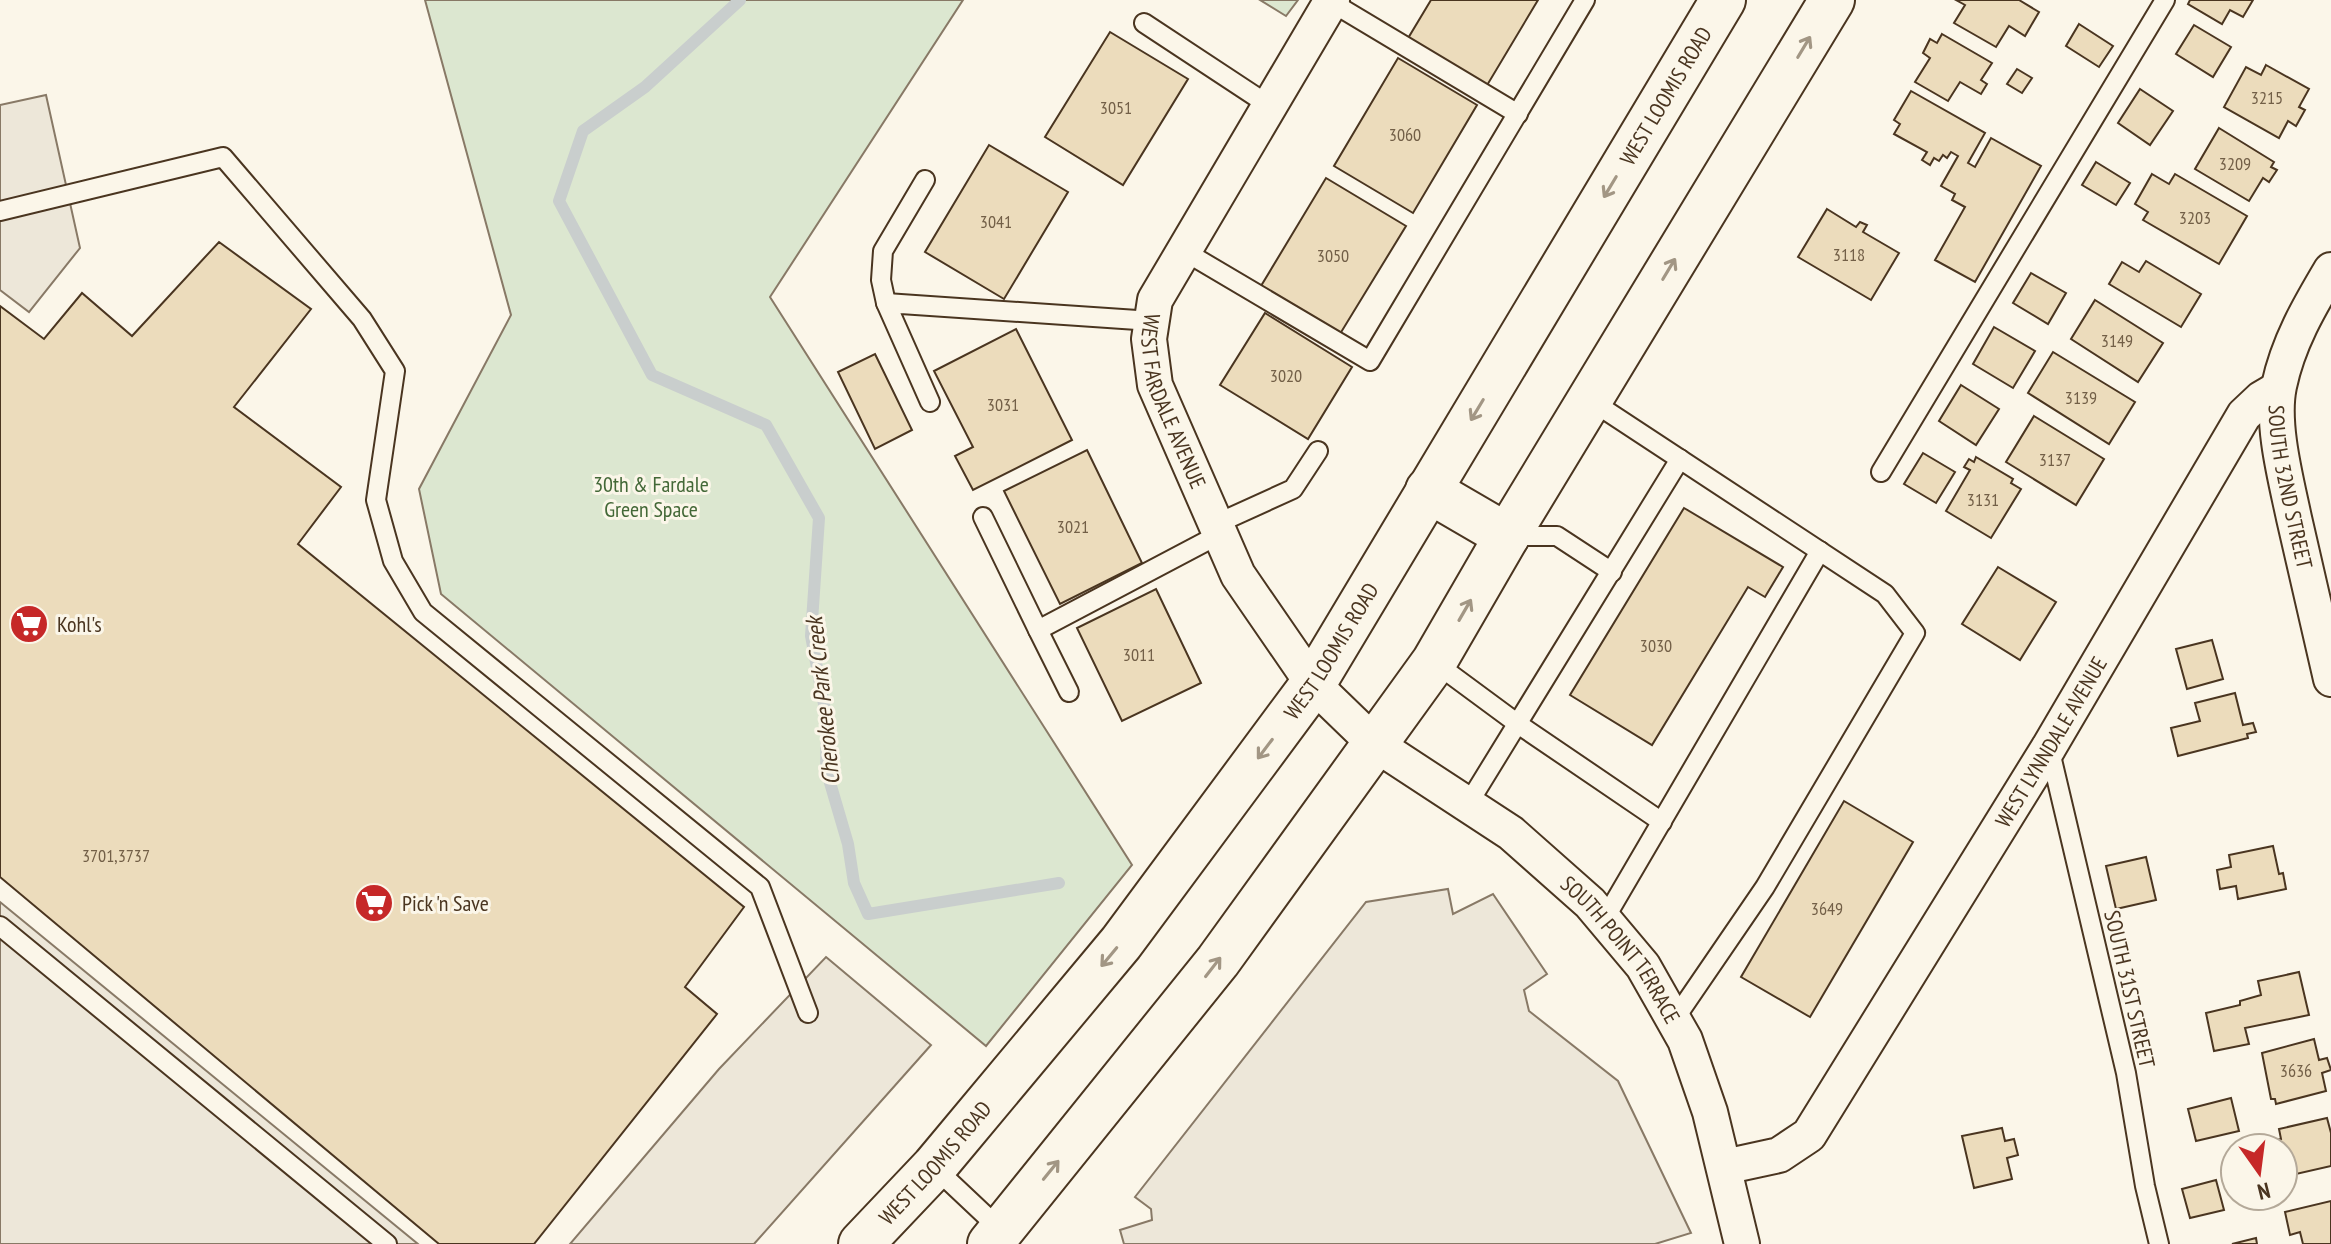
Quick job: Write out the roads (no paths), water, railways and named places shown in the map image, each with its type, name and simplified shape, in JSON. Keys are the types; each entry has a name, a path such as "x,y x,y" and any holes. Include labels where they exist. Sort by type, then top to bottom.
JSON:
{"main road":[{"name":"WEST LOOMIS ROAD","path":"861,1244 934,1167 1121,943 1313,684 1723,0"},
{"path":"1003,1240 1218,961 1434,662 1832,0"},
{"path":"1428,490 1507,536"}],"street":[{"name":"WEST FARDALE AVENUE","path":"1332,1 1155,300 1149,339 1155,385 1238,575 1313,684 1375,744"},
{"path":"2278,389 2292,341 2331,270"},
{"name":"SOUTH 32ND STREET","path":"2278,389 2286,479 2331,679"},
{"name":"WEST LYNNDALE AVENUE","path":"1724,1167 1779,1155 1809,1135 2049,747 2244,415 2278,389"},
{"name":"SOUTH POINT TERRACE","path":"1375,744 1511,833 1590,903 1643,966 1685,1040 1710,1112 1742,1244"}],"lane":[{"path":"1184,251 1370,361 1585,0"},
{"path":"1881,472 2165,0"},
{"path":"1332,1 1518,114"},
{"path":"1144,23 1270,106"},
{"path":"0,211 223,157 362,319 395,371 376,500 393,561 423,612 760,887 808,1013"},
{"path":"925,180 883,251 881,280 886,303 930,402"},
{"path":"886,303 1152,321"},
{"path":"1590,400 1885,594 1915,633 1765,887 1674,1020"},
{"path":"1038,630 1293,489 1318,451"},
{"path":"1468,804 1680,459"},
{"path":"983,517 1069,692"},
{"path":"1507,536 1557,536 1612,572"},
{"path":"1604,920 1820,551"},
{"path":"1434,662 1518,724 1662,822"},
{"name":"SOUTH 31ST STREET","path":"2049,747 2126,1073 2145,1186 2159,1244"},
{"path":"0,926 387,1244"},
{"path":"934,1167 1003,1240"}],"waterway":[{"name":"Cherokee Park Creek","path":"740,0 645,87 583,131 559,201 652,375 766,425 819,518 811,636 827,720 826,769 848,844 854,883 868,914 1059,883"}],"place":[{"name":"Kohl's","path":"29,624"},
{"name":"Pick 'n Save","path":"374,903"}],"park label":[{"name":"30th & Fardale Green Space","path":"651,496"}]}
